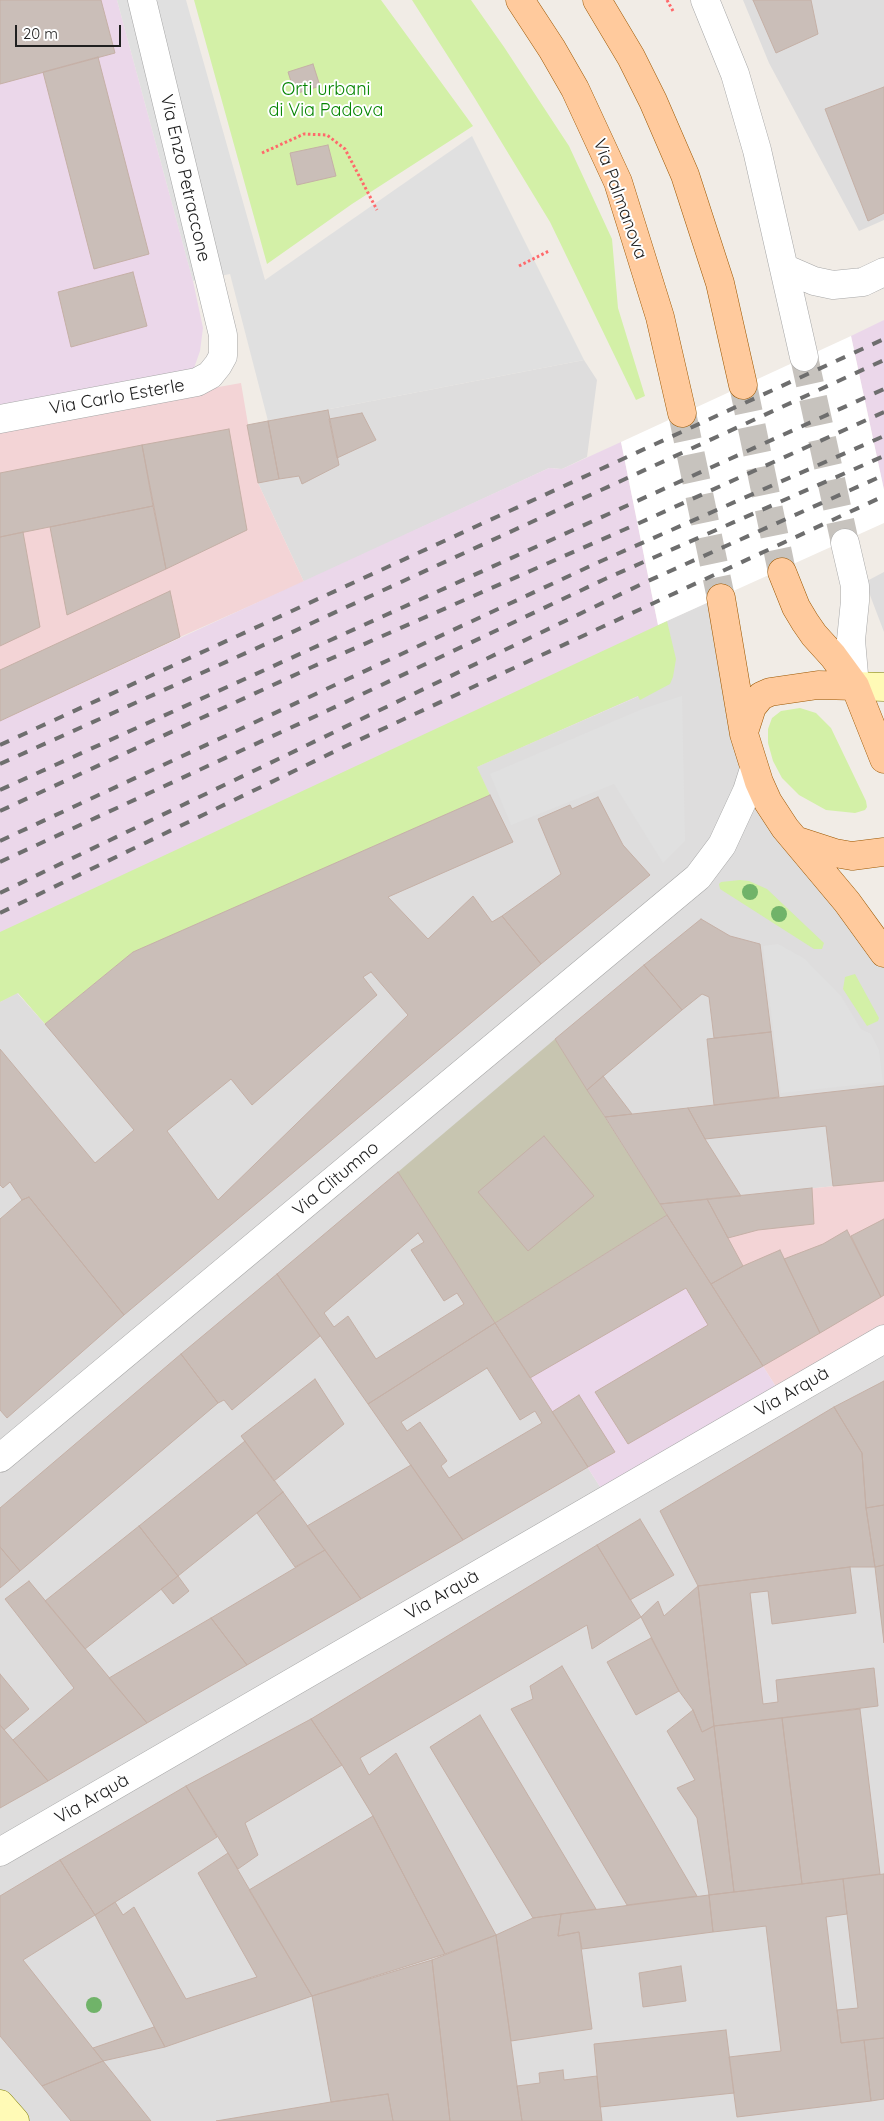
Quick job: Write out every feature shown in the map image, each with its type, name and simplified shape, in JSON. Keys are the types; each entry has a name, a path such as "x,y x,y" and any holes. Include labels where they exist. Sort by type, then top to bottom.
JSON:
{"main road":[{"name":"Via Palmanova","path":"520,0 552,48 575,89 618,182 660,317 682,413"},
{"path":"597,0 641,77 682,167 720,283 743,385"},
{"path":"782,572 796,607 805,622 814,636 833,656 855,686 884,760"},
{"path":"721,598 744,734 754,769 771,807 785,828 798,841 847,902 884,953"},
{"path":"744,734 752,707 761,696 770,692 818,685 855,686"},
{"path":"798,841 835,853 852,856 884,852"}],"street":[{"name":"Via Enzo Petraccone","path":"142,0 223,335 222,356"},
{"path":"705,0 722,38 743,99 764,176 804,358"},
{"path":"784,268 827,285 862,282 884,272"},
{"name":"Via Carlo Esterle","path":"0,419 197,382 210,375 222,356"},
{"path":"845,542 854,586 855,601 851,640 855,686 884,687"},
{"name":"Via Clitumno","path":"0,1458 698,877 722,846 741,806 754,769"},
{"name":"Via Arquà","path":"0,1852 884,1339"},
{"path":"0,2104 15,2121"}],"path":[{"path":"262,152 304,134 327,134 345,149 377,210"},
{"path":"519,266 549,251"}],"shaded area":[{"path":"0,0 117,0 193,281 203,328 200,351 193,371 0,415"},
{"path":"117,0 186,0 265,280 472,136 584,360 268,421 230,274 193,281"},
{"path":"743,0 884,0 884,220 859,231 769,63"},
{"path":"884,320 884,490 851,336"},
{"path":"584,360 597,380 587,457 562,469 549,468 304,582 258,483 247,425"},
{"path":"241,383 258,483 304,582 180,637 0,721 0,426"},
{"path":"621,442 658,625 654,677 639,696 477,767 490,795 133,952 45,1024 18,993 0,1002 0,721 549,468 562,469"},
{"path":"884,572 884,632 865,582"},
{"path":"715,599 745,773 865,935 884,967 884,1181 660,1204 667,1215 495,1323 604,1493 884,1333 884,2121 23,2121 0,2094 0,1002 17,993 45,1024 133,952 489,795 476,767 639,696 658,625"},
{"path":"682,696 685,841 663,863 614,784 511,825 490,774 640,710"},
{"path":"778,944 805,959 841,996 861,1029 871,1034 879,1050 883,1082 781,1093 763,946"},
{"path":"555,1039 667,1215 495,1323 398,1172"},
{"path":"884,1181 884,1333 780,1393 660,1204"},
{"path":"667,1215 780,1393 604,1493 495,1323"}],"green space":[{"name":"Orti urbani di Via Padova","path":"194,0 381,0 473,126 352,204 267,264"},
{"path":"412,0 471,0 569,146 612,239 618,308 645,396 636,400 550,222"},
{"path":"667,621 676,659 670,684 640,700 638,696 477,767 490,795 133,952 45,1024 18,993 0,1002 0,932"},
{"path":"800,708 816,713 831,728 866,801 867,807 865,810 855,813 826,810 799,795 782,778 773,761 768,743 768,729 772,718 781,711"},
{"path":"749,881 767,889 824,943 822,949 814,949 720,889 719,884 721,882"},
{"path":"855,974 879,1018 878,1021 867,1026 843,989 845,977"}],"pier":[{"path":"851,336 884,490 884,523 658,625 621,442"}],"building":[{"path":"0,0 101,0 115,53 0,84"},
{"path":"753,0 811,0 818,34 776,53"},
{"path":"98,57 149,254 94,269 43,72"},
{"path":"313,64 320,86 295,94 288,72"},
{"path":"884,87 884,213 868,221 825,109"},
{"path":"328,145 336,176 297,185 290,153"},
{"path":"133,272 147,326 71,347 58,292"},
{"path":"328,410 339,465 302,484 299,476 279,479 268,421"},
{"path":"362,413 376,440 337,458 329,419"},
{"path":"268,421 279,479 258,483 247,425"},
{"path":"229,429 247,530 166,569 142,445"},
{"path":"142,445 153,506 0,537 0,473"},
{"path":"153,506 166,569 67,615 50,527"},
{"path":"23,532 40,627 0,646 0,537"},
{"path":"170,591 180,637 0,721 0,670"},
{"path":"490,795 513,842 388,897 428,939 473,896 492,922 502,916 541,964 124,1315 29,1197 22,1200 10,1182 3,1188 0,1185 0,1049 95,1163 134,1130 45,1024 133,952","holes":["371,972 408,1015 218,1200 167,1131 231,1079 252,1105 377,995 363,977"]},
{"path":"598,797 623,845 650,875 541,964 502,916 561,874 538,819 570,805 572,809"},
{"path":"701,919 730,936 760,944 771,1032 714,1038 709,997 702,994 682,1010 644,965"},
{"path":"644,965 682,1010 587,1090 555,1039"},
{"path":"771,1032 779,1097 714,1105 707,1039"},
{"path":"603,1076 632,1114 605,1117 587,1090"},
{"path":"884,1086 884,1181 833,1186 826,1126 705,1139 688,1108"},
{"path":"688,1108 741,1196 660,1204 605,1117"},
{"path":"544,1136 594,1196 528,1251 478,1192"},
{"path":"398,1172 495,1323 368,1404 277,1274","holes":["418,1233 424,1242 411,1250 444,1301 457,1293 464,1304 376,1359 348,1316 334,1327 324,1313"]},
{"path":"812,1188 814,1224 758,1230 728,1238 707,1199"},
{"path":"29,1197 124,1315 7,1418 0,1410 0,1219 22,1200"},
{"path":"707,1199 743,1266 711,1284 660,1204"},
{"path":"667,1215 763,1366 628,1444 595,1392 708,1325 686,1288 530,1378 495,1323"},
{"path":"884,1219 884,1295 881,1297 851,1236"},
{"path":"847,1230 881,1297 820,1333 784,1259 823,1244"},
{"path":"780,1250 820,1333 763,1366 711,1284 743,1266"},
{"path":"277,1274 320,1336 232,1410 224,1400 218,1403 181,1354"},
{"path":"495,1323 588,1467 463,1540 368,1404","holes":["487,1368 520,1420 535,1411 542,1423 449,1478 441,1466 447,1461 420,1422 407,1431 401,1422"]},
{"path":"181,1354 218,1403 20,1571 0,1547 0,1508"},
{"path":"315,1379 344,1424 274,1481 241,1436"},
{"path":"884,1381 884,1505 866,1508 862,1453 834,1407"},
{"path":"579,1395 615,1452 588,1467 552,1412"},
{"path":"834,1407 862,1453 866,1508 875,1567 850,1567 698,1586 660,1511"},
{"path":"245,1441 283,1492 178,1576 139,1526"},
{"path":"411,1465 463,1540 361,1599 307,1526"},
{"path":"283,1492 325,1550 295,1567 257,1513"},
{"path":"884,1505 884,1565 875,1567 866,1508"},
{"path":"640,1519 674,1575 630,1600 597,1545"},
{"path":"139,1526 178,1576 85,1649 45,1601"},
{"path":"597,1545 641,1617 592,1649 587,1625 360,1758 369,1775 396,1753 496,1935 445,1954 373,1816 311,1719"},
{"path":"0,1547 20,1571 0,1588"},
{"path":"325,1550 361,1599 247,1665 211,1618"},
{"path":"884,1565 884,1643 875,1567"},
{"path":"850,1567 856,1613 772,1624 768,1591 750,1593 763,1704 778,1702 776,1680 874,1668 878,1706 714,1726 698,1586"},
{"path":"178,1576 189,1591 173,1604 161,1589"},
{"path":"29,1581 147,1723 48,1781 13,1740 74,1688 5,1599"},
{"path":"698,1586 714,1726 702,1732 693,1710 679,1691 641,1617 658,1601 664,1616"},
{"path":"211,1618 247,1665 147,1723 109,1678"},
{"path":"651,1638 679,1691 636,1715 607,1662"},
{"path":"562,1666 697,1896 627,1905 511,1709 533,1699 530,1686"},
{"path":"0,1674 29,1709 4,1730 0,1725"},
{"path":"860,1709 880,1874 802,1884 782,1718"},
{"path":"693,1710 702,1732 714,1726 734,1892 709,1895 697,1818 677,1788 695,1780 667,1731"},
{"path":"480,1715 596,1909 533,1918 430,1747"},
{"path":"782,1718 802,1884 734,1892 714,1726"},
{"path":"311,1719 342,1765 245,1823 258,1855 238,1869 186,1786"},
{"path":"0,1725 48,1781 0,1808"},
{"path":"186,1786 217,1837 95,1915 60,1860"},
{"path":"373,1816 445,1954 312,1996 249,1890"},
{"path":"228,1853 312,1996 165,2047 95,1915 115,1902 123,1915 134,1907 186,1999 257,1977 198,1873"},
{"path":"60,1860 95,1915 23,1960 103,2061 42,2086 0,2036 0,1896"},
{"path":"884,1874 884,2038 841,2043 837,2010 858,2008 843,1879"},
{"path":"843,1879 847,1914 826,1917 841,2043 864,2040 871,2101 737,2117 729,2057 781,2051 766,1926 713,1932 709,1895"},
{"path":"709,1895 713,1932 582,1949 579,1932 558,1936 561,1914"},
{"path":"561,1914 558,1936 579,1932 592,2029 511,2041 496,1935 533,1918"},
{"path":"496,1935 522,2121 450,2121 432,1960"},
{"path":"432,1960 450,2121 393,2121 388,2094 331,2102 312,1996"},
{"path":"681,1966 686,2001 643,2007 639,1973"},
{"path":"154,2027 165,2047 103,2061 93,2048"},
{"path":"726,2030 734,2093 600,2107 594,2044"},
{"path":"884,2038 884,2099 871,2101 864,2040"},
{"path":"103,2061 151,2121 71,2121 42,2086"},
{"path":"563,2070 564,2080 597,2076 602,2121 522,2121 517,2086 540,2083 539,2073"},
{"path":"388,2094 393,2121 216,2121 331,2102"}],"tunnel":[{"path":"804,357 845,543"},
{"path":"743,385 782,572"},
{"path":"682,413 721,598"}],"railway":[{"path":"0,745 884,339"},
{"path":"0,764 884,360"},
{"path":"0,790 884,389"},
{"path":"0,811 312,667 637,524 884,412"},
{"path":"0,841 599,562 884,436"},
{"path":"0,862 316,716 605,579 884,456"},
{"path":"0,893 648,581 884,475"},
{"path":"0,913 346,746 884,496"}]}
